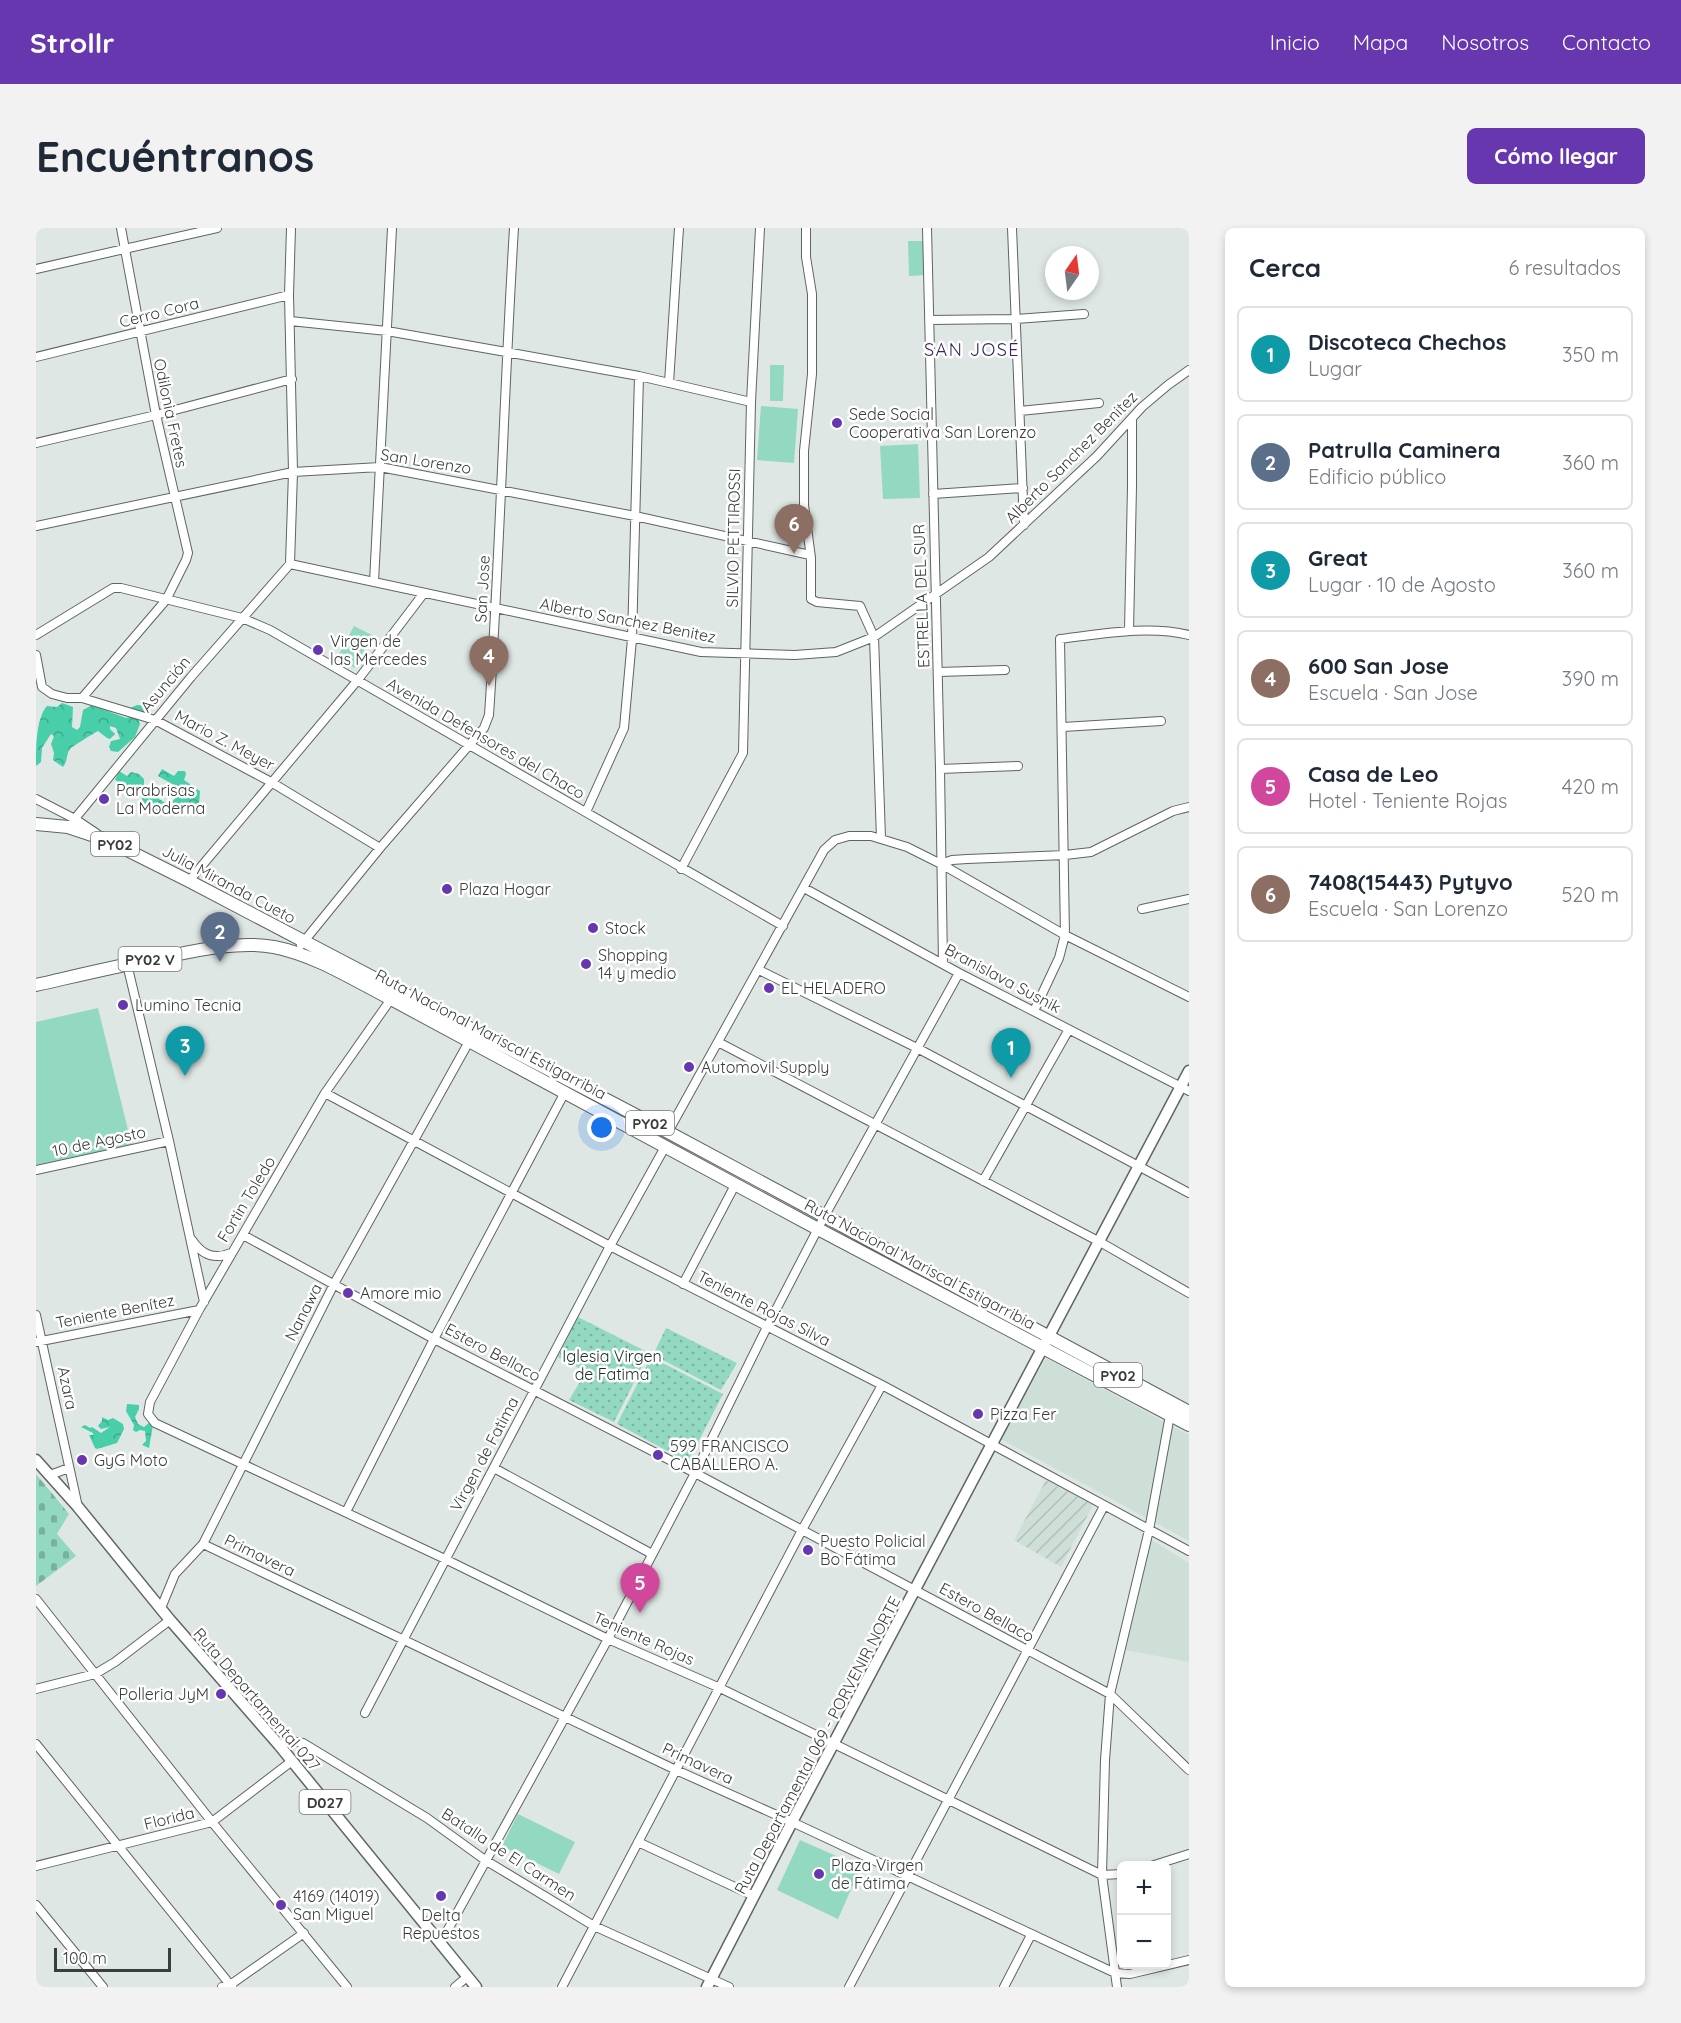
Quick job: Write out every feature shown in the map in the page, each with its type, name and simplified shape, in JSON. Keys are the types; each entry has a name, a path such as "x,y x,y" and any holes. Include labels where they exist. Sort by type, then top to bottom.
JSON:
{"highway":[{"name":"Julia Miranda Cueto","path":"36,824 72,823 189,881 303,942"},
{"path":"265,947 269,924"},
{"name":"Ruta Nacional Mariscal Estigarribia","path":"303,942 472,1036 565,1092 819,1230 1189,1412"},
{"name":"Ruta Nacional Mariscal Estigarribia","path":"36,985 127,964 235,946 265,947 297,954 343,974 668,1132 824,1217 1189,1425"}],"main road":[{"name":"Ruta Departamental 069 - PORVENIR NORTE","path":"709,1983 792,1821 1045,1343 1185,1089 1189,1071"},
{"name":"Ruta Departamental 027","path":"36,1460 78,1507 170,1620 279,1745 476,1987"}],"street":[{"name":"Odilonia Fretes","path":"82,698 166,600 188,554 139,333 121,228"},
{"path":"36,269 217,228"},
{"path":"290,564 293,472 291,228"},
{"path":"374,582 392,228"},
{"name":"San Jose","path":"297,954 303,942 380,848 484,728 489,715 514,228"},
{"path":"669,383 679,228"},
{"name":"SILVIO PETTIROSSI","path":"681,869 743,753 751,402 760,228"},
{"path":"806,228 806,257 812,294 812,374 804,451 804,494 810,555 811,599 817,602 860,606 874,637 881,838"},
{"name":"ESTRELLA DEL SUR","path":"927,228 943,964"},
{"path":"1012,228 1024,525"},
{"name":"Cerro Cora","path":"36,357 290,295"},
{"path":"929,320 1016,319 1084,314"},
{"path":"290,321 387,331 639,376 751,402"},
{"name":"Alberto Sanchez Benitez","path":"290,564 701,652 795,655 836,652 874,637 989,557 1097,456 1132,418 1168,385 1189,370"},
{"path":"586,812 624,728 632,639 639,376"},
{"path":"36,443 156,415 292,379"},
{"path":"1020,411 1099,403"},
{"path":"1129,631 1132,418"},
{"name":"San Lorenzo","path":"36,526 293,472 380,467 635,516 747,539 810,555"},
{"path":"933,494 1023,488"},
{"name":"Asunción","path":"72,823 155,720 290,564"},
{"name":"Avenida Defensores del Chaco","path":"36,635 113,588 121,588 242,618 270,630 783,926"},
{"path":"189,881 357,681 424,593"},
{"path":"1034,1011 1059,958 1065,935 1060,639 1129,631 1189,635"},
{"name":"Mario Z. Meyer","path":"36,655 42,687 46,692 67,698 82,698 155,720 271,782 380,848"},
{"path":"938,672 1005,670"},
{"path":"1063,727 1161,721"},
{"path":"940,769 1018,766"},
{"name":"Julia Miranda Cueto","path":"36,799 72,823"},
{"path":"941,864 952,860 1091,852 1173,811 1189,807"},
{"path":"668,1132 824,850 835,840 849,836 881,838 907,847 1065,935 1189,996"},
{"name":"Branislava Susnik","path":"804,888 958,973 1185,1089"},
{"path":"1142,909 1189,899"},
{"path":"127,964 190,1237 201,1306"},
{"path":"759,970 917,1048 1189,1193"},
{"path":"440,1944 564,1715 608,1640 824,1217 958,973"},
{"name":"Fortin Toledo","path":"155,1423 148,1414 150,1401 201,1306 325,1093 391,999"},
{"path":"983,1181 1068,1031"},
{"name":"Nanawa","path":"161,1608 175,1574 202,1544 334,1284 472,1036"},
{"path":"718,1042 1100,1242 1189,1293"},
{"path":"346,1512 434,1338 565,1092"},
{"name":"Teniente Rojas Silva","path":"325,1093 684,1284 882,1385 1189,1551"},
{"name":"10 de Agosto","path":"36,1170 169,1141"},
{"name":"Virgen de Fatima","path":"365,1713 610,1245 664,1147"},
{"path":"684,1284 735,1185"},
{"name":"Estero Bellaco","path":"243,1235 1110,1694 1189,1770"},
{"path":"190,1237 197,1248 207,1254 220,1257 232,1253"},
{"name":"Teniente Benítez","path":"39,1341 201,1306"},
{"name":"Azara","path":"36,1315 39,1341 78,1507"},
{"path":"562,1987 802,1530 882,1385"},
{"path":"1117,1987 1102,1875 1105,1761 1110,1694 1149,1530 1170,1415"},
{"name":"Teniente Rojas","path":"155,1423 445,1559 608,1640 720,1688 1102,1875 1117,1874"},
{"path":"50,1475 69,1468"},
{"path":"494,1468 652,1554"},
{"path":"849,1987 1104,1506"},
{"name":"Primavera","path":"202,1544 676,1770 792,1821 1115,1973 1130,1974 1189,1960"},
{"path":"36,1599 346,1987"},
{"path":"36,1689 95,1674 115,1662 170,1620"},
{"name":"Batalla de El Carmen","path":"279,1745 290,1741 303,1743 427,1818 485,1860 594,1926 709,1983 729,1987"},
{"path":"36,1744 228,1986 304,1933"},
{"name":"Florida","path":"36,1866 212,1822 292,1761"},
{"path":"638,1842 754,1896"},
{"path":"1167,1861 1189,1854"},
{"path":"36,1905 103,1987"},
{"path":"1004,1987 1031,1935"},
{"path":"455,1987 467,1977"}],"shaded area":[{"path":"1046,1358 1189,1435 1189,1541 1001,1439"},
{"path":"1046,1480 1093,1505 1061,1567 1014,1540"},
{"path":"1150,1539 1189,1563 1189,1662 1125,1650"}],"green space":[{"path":"908,241 925,241 926,275 909,276"},
{"path":"770,365 784,365 783,401 770,401"},
{"path":"761,406 798,409 794,463 757,460"},
{"path":"918,444 920,498 883,499 880,446"},
{"path":"354,626 372,635 355,668 337,658"},
{"path":"62,703 73,707 72,727 77,730 80,727 83,710 92,705 126,718 134,716 130,708 137,705 147,706 150,711 138,718 140,724 135,737 118,752 111,751 109,747 111,741 120,739 116,728 110,726 115,734 110,739 98,731 70,749 63,767 53,760 54,753 51,744 54,736 51,734 42,748 41,762 36,766 37,734 43,711 47,706 57,707"},
{"path":"162,769 174,776 178,771 185,771 184,780 200,791 199,806 185,808 172,802 180,792 179,788 158,776"},
{"path":"119,771 127,776 131,772 139,774 144,779 144,789 138,793 115,780"},
{"path":"148,792 167,804 164,814 157,816 148,812 148,808 141,803 143,795"},
{"path":"98,1008 132,1146 36,1167 36,1022"},
{"name":"Iglesia Virgen de Fatima","path":"578,1317 649,1353 614,1422 569,1400 586,1372 558,1357"},
{"path":"666,1328 737,1363 721,1390 653,1355"},
{"path":"651,1357 723,1394 688,1462 617,1424"},
{"path":"127,1404 139,1405 135,1417 138,1424 144,1427 150,1422 153,1425 149,1448 142,1445 146,1441 145,1431 133,1430 134,1425 126,1411"},
{"path":"102,1417 108,1420 113,1418 123,1424 124,1429 117,1443 97,1449 89,1435 93,1433 81,1427 85,1425 92,1427 101,1433 110,1427 101,1429 98,1426"},
{"path":"36,1474 69,1514 57,1534 76,1556 36,1586"},
{"path":"518,1814 575,1842 559,1874 502,1846"},
{"path":"800,1840 861,1867 838,1919 777,1890"}],"place":[{"name":"Sede Social Cooperativa San Lorenzo","path":"837,423"},
{"name":"7408(15443) Pytyvo","path":"794,554"},
{"name":"Virgen de las Mercedes","path":"318,650"},
{"name":"600 San Jose","path":"489,686"},
{"name":"Parabrisas La Moderna","path":"104,799"},
{"name":"Plaza Hogar","path":"447,889"},
{"name":"Stock","path":"593,928"},
{"name":"Patrulla Caminera","path":"220,962"},
{"name":"Shopping 14 y medio","path":"586,964"},
{"name":"EL HELADERO","path":"769,988"},
{"name":"Lumino Tecnia","path":"123,1005"},
{"name":"Automovil Supply","path":"689,1067"},
{"name":"Great","path":"185,1076"},
{"name":"Discoteca Chechos","path":"1011,1078"},
{"name":"Amore mio","path":"348,1293"},
{"name":"Pizza Fer","path":"978,1414"},
{"name":"599 FRANCISCO CABALLERO A.","path":"658,1455"},
{"name":"GyG Moto","path":"82,1460"},
{"name":"Puesto Policial Bo Fátima","path":"808,1550"},
{"name":"Casa de Leo","path":"640,1613"},
{"name":"Polleria JyM","path":"221,1694"},
{"name":"Plaza Virgen de Fátima","path":"819,1874"},
{"name":"Delta Repuestos","path":"441,1896"},
{"name":"4169 (14019) San Miguel","path":"281,1905"}],"district":[{"name":"SAN JOSÉ","path":"972,349"}]}
